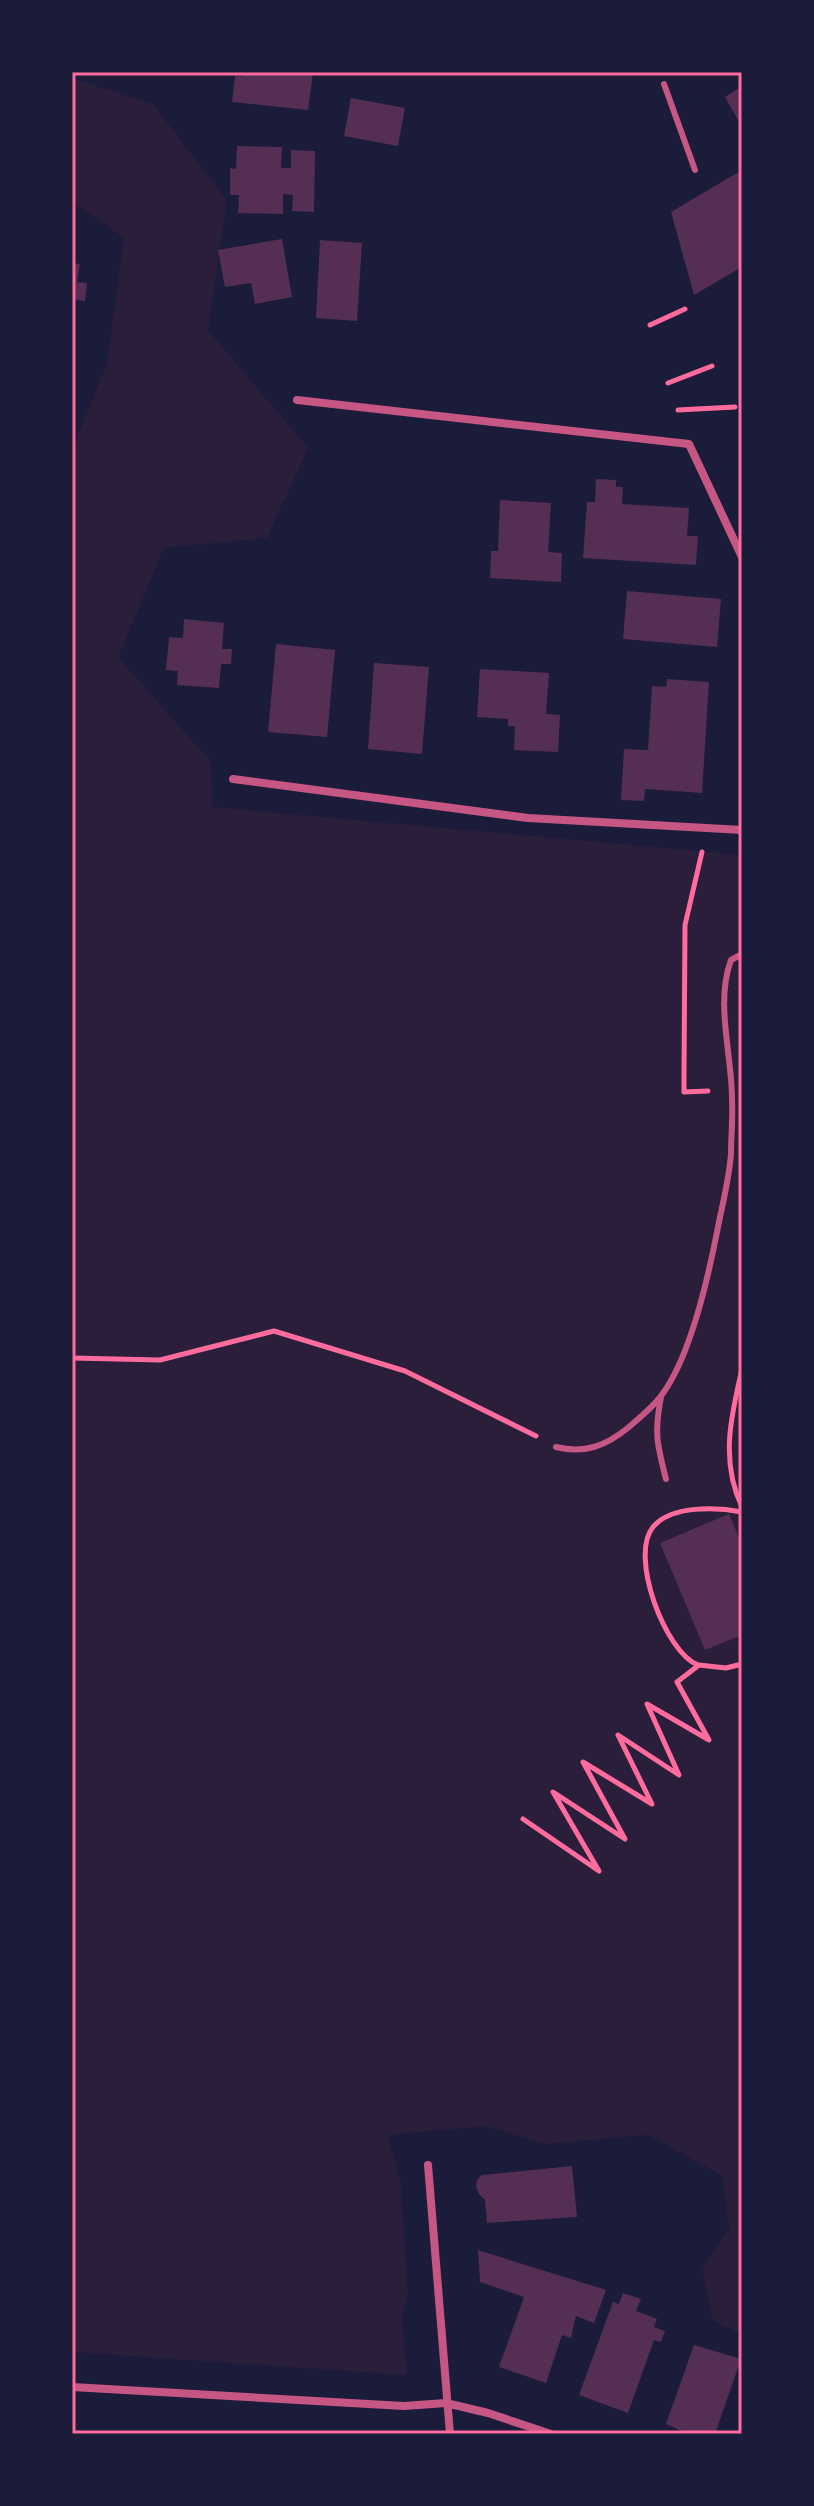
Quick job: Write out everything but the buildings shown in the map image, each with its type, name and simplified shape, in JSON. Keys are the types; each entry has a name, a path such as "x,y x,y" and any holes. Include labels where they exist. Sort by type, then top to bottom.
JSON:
{"street":[{"path":"297,400 689,444 742,557"},
{"path":"233,779 528,818 742,830"},
{"path":"428,2165 450,2434"},
{"path":"72,2387 404,2406 446,2403 551,2434"}],"lane":[{"path":"664,84 695,170"},
{"path":"666,1479 655,1428 662,1394 684,1348 706,1286 727,1181 732,1099 726,973 731,960 742,954"},
{"path":"556,1447 575,1451 608,1441 639,1419 662,1394"}],"path":[{"path":"650,325 685,309"},
{"path":"668,383 712,366"},
{"path":"678,410 735,407"},
{"path":"707,828 685,925 684,1092 713,1090"},
{"path":"72,1358 160,1360 274,1331 405,1371 556,1447"},
{"path":"742,1369 729,1434 730,1470 742,1510 693,1508 659,1522 648,1537 646,1562 655,1604 670,1639 681,1654 699,1665 726,1668 742,1664"},
{"path":"523,1819 599,1871 553,1792 625,1839 583,1762 652,1804 618,1735 679,1775 647,1704 709,1740 677,1682 699,1665"}],"shaded area":[{"path":"73,72 74,79 153,104 227,200 208,330 308,448 267,538 164,548 118,657 211,762 212,807 742,855 742,2334 713,2321 702,2270 729,2229 722,2175 648,2135 545,2144 486,2126 388,2135 401,2185 408,2292 402,2317 407,2375 72,2352 72,449 107,364 124,238 72,202"}]}
